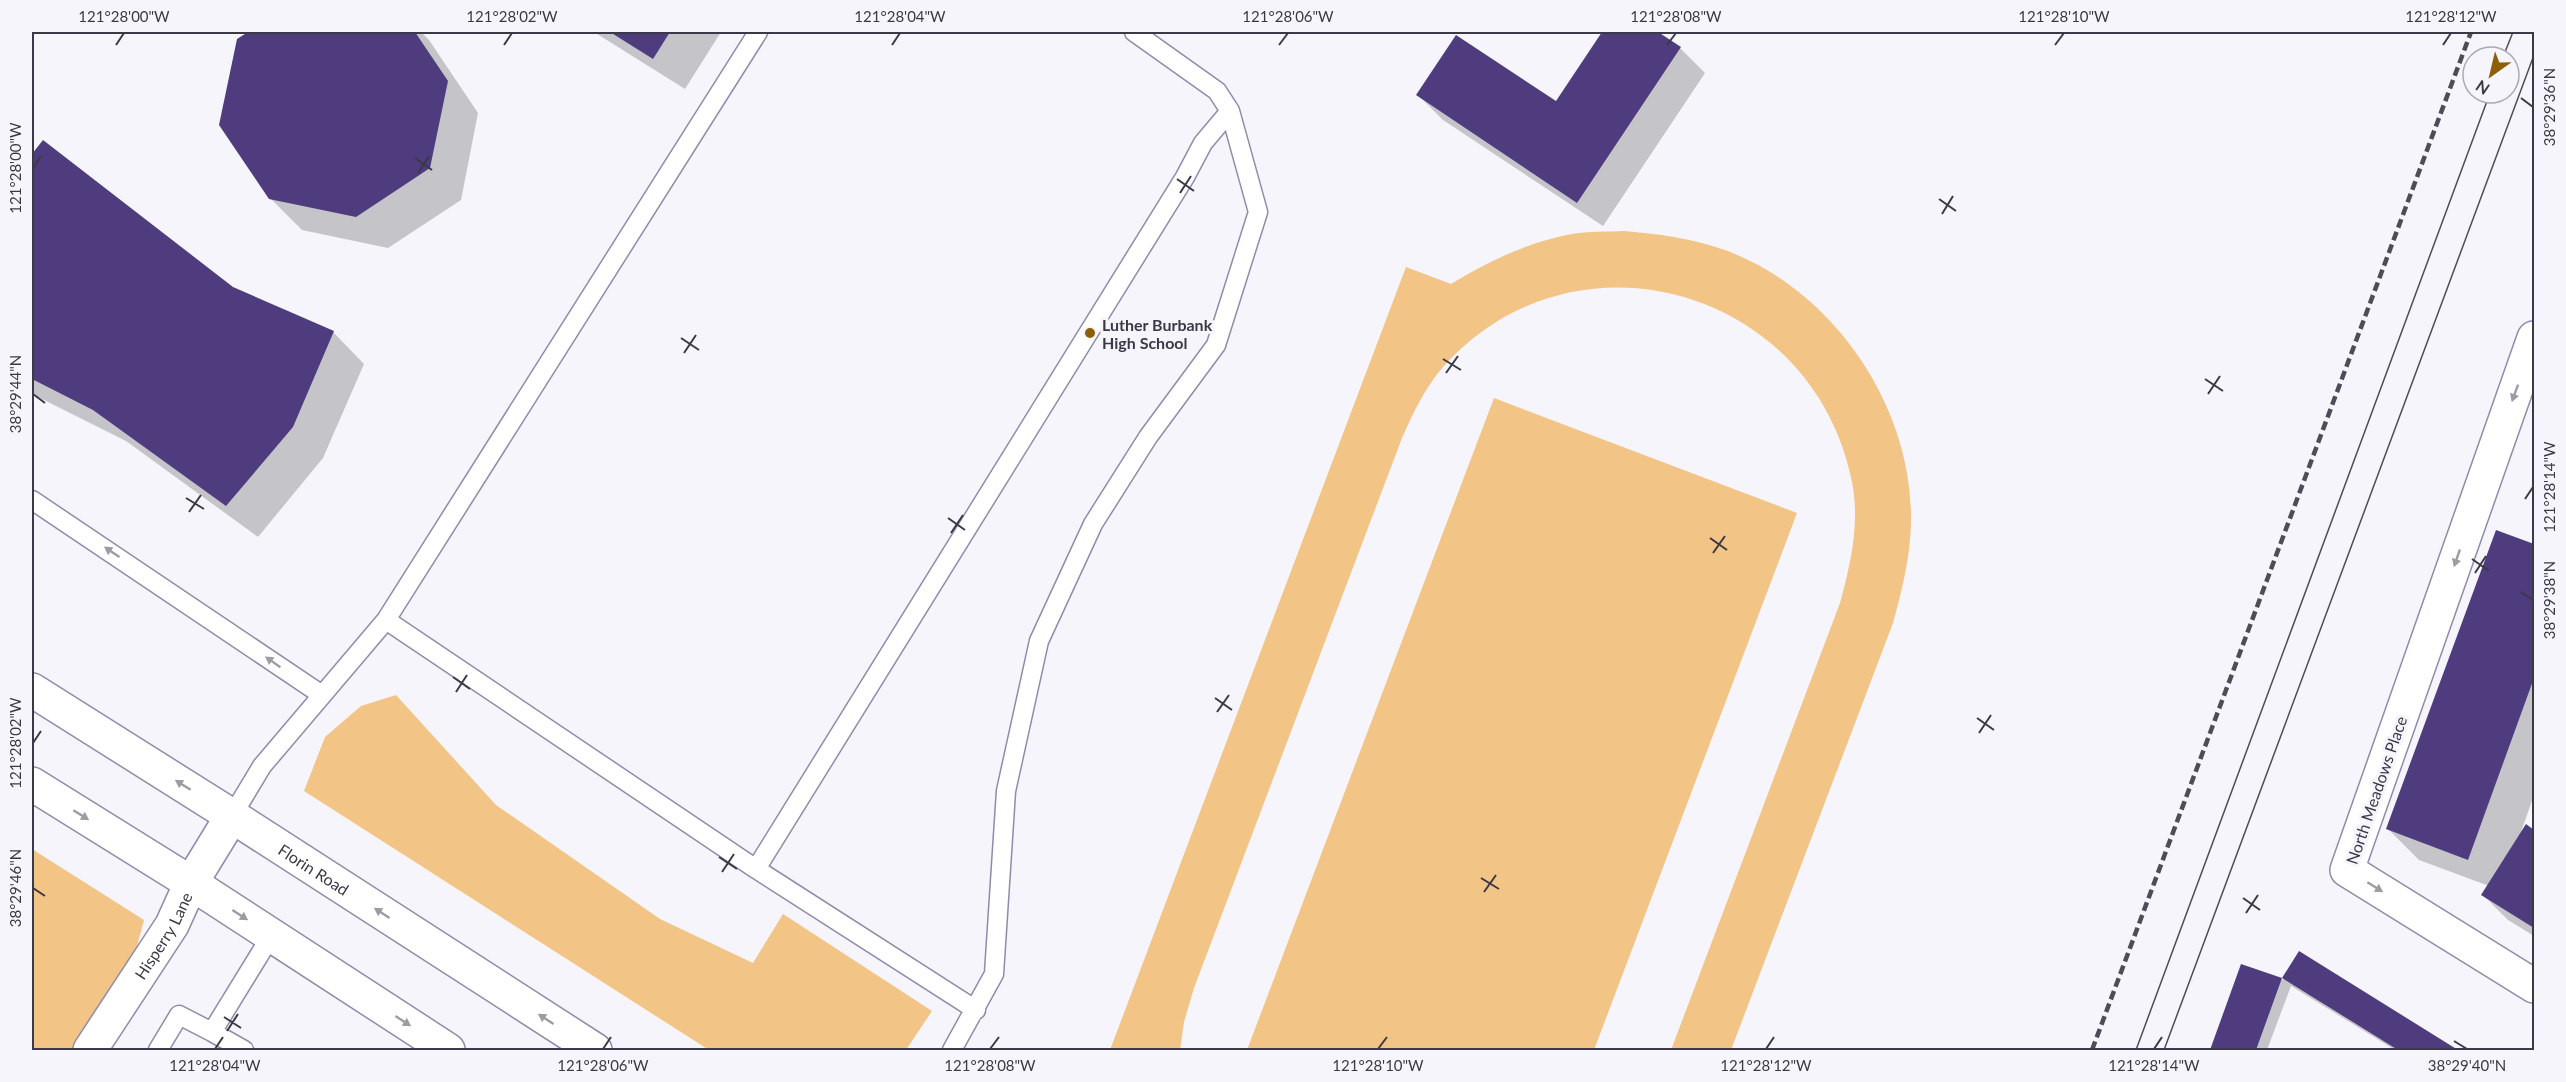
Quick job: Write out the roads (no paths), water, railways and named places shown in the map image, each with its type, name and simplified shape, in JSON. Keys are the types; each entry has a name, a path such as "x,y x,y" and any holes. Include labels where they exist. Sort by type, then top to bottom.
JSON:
{"main road":[{"name":"North Meadows Place","path":"2535,338 2347,870 2535,986"},
{"name":"Florin Road","path":"32,690 595,1050"},
{"path":"32,784 191,883 448,1050"},
{"name":"Hisperry Lane","path":"90,1050 172,925 191,883 232,816"}],"lane":[{"path":"232,816 261,766 386,620 758,32"},
{"path":"952,1050 994,974 1006,791 1040,641 1093,524 1148,437 1216,345 1258,212 1230,111 1217,91 1134,32"},
{"path":"756,869 1185,177 1203,142 1230,111"},
{"path":"32,500 322,695"},
{"path":"386,620 756,869 976,1010"},
{"path":"212,1032 271,936"},
{"path":"158,1050 179,1015 244,1050"}],"tram line":[{"path":"2508,45 2513,32"},
{"path":"2164,1050 2534,55"},
{"path":"2136,1050 2486,105"}],"railway":[{"path":"2092,1050 2471,32"}],"place":[{"name":"Luther Burbank High School","path":"1090,333"}]}
